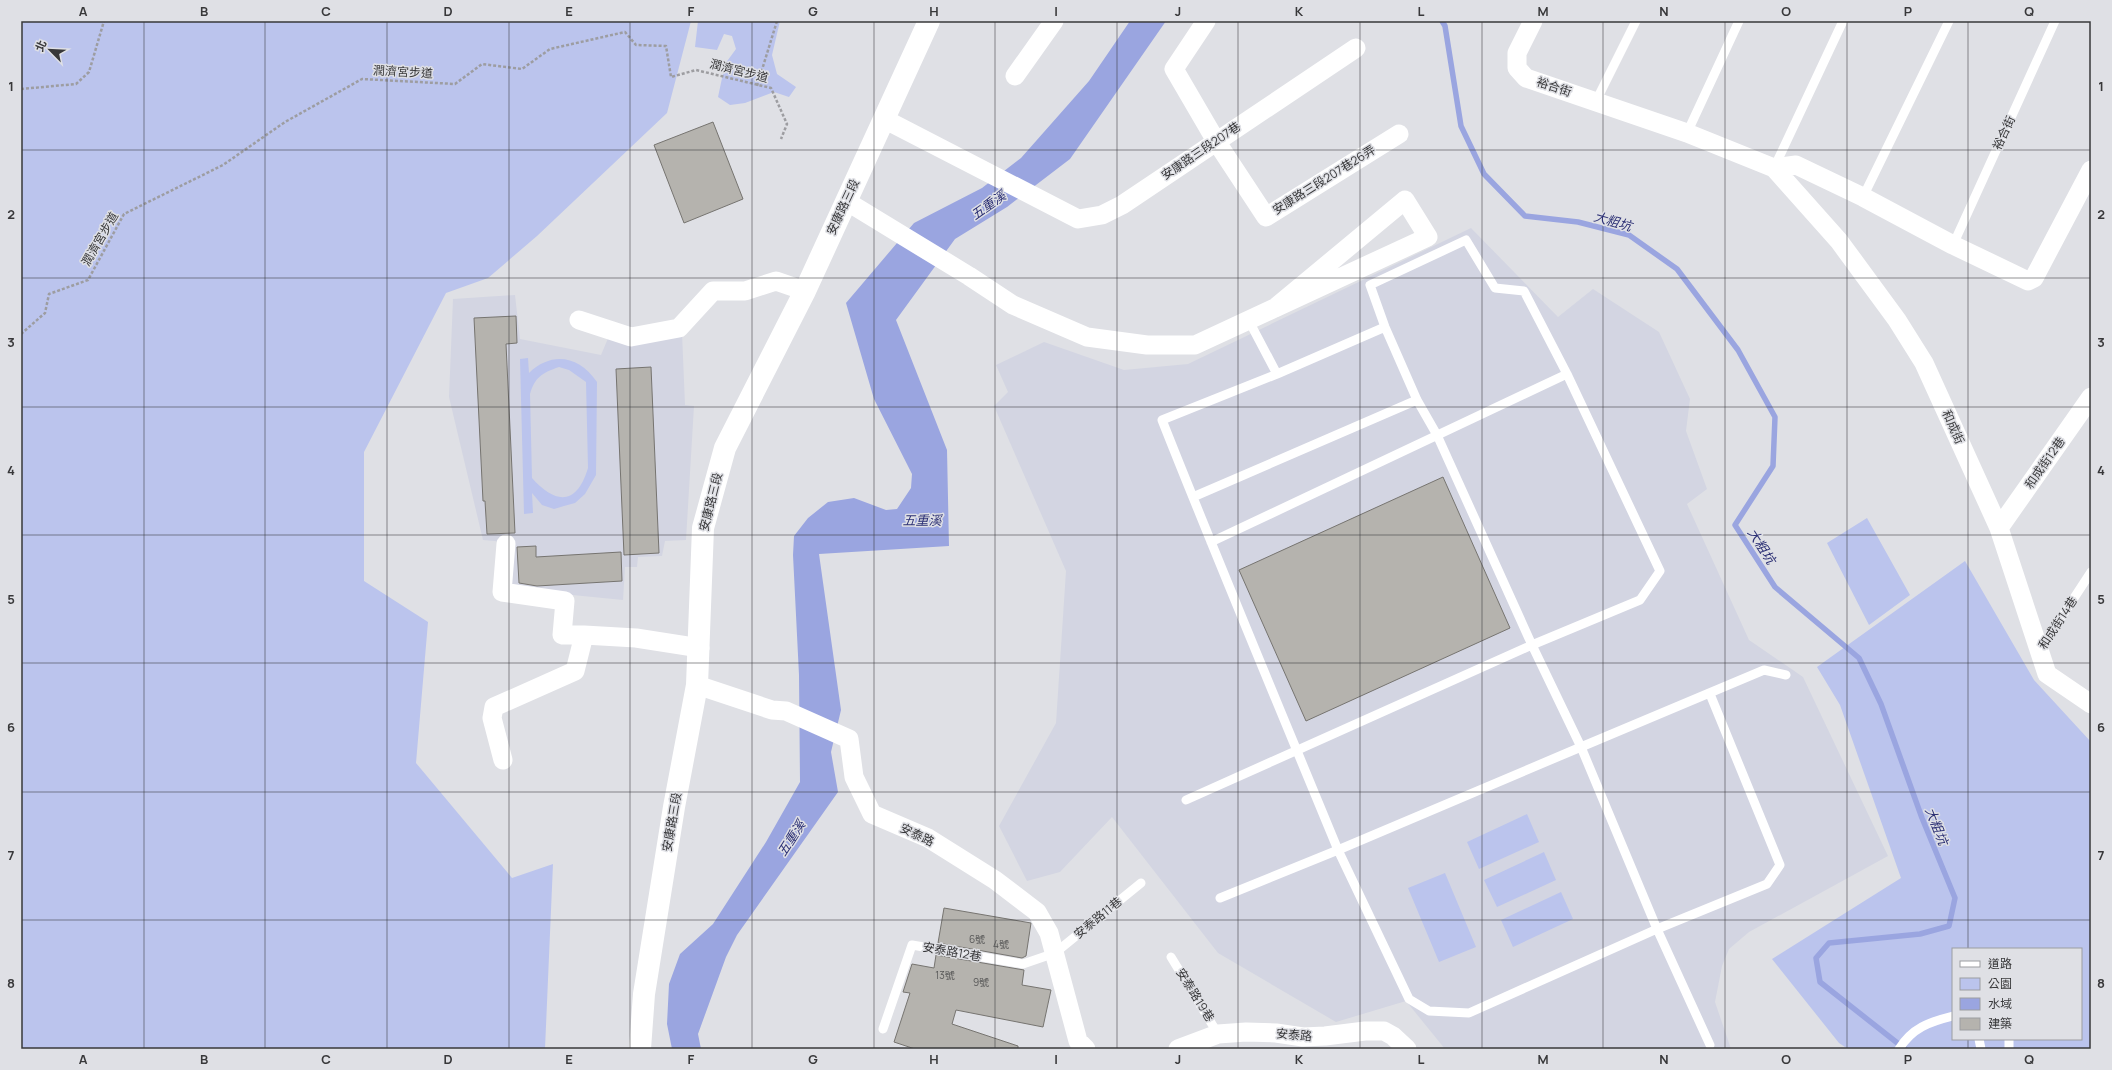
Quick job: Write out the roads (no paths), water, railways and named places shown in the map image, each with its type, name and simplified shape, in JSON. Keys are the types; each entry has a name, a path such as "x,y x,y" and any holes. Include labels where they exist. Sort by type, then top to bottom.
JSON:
{"main road":[{"name":"安康路三段","path":"640,1049 644,994 674,807 697,685 700,648 703,528 725,448 805,291 929,21"}],"street":[{"path":"1015,76 1054,21"},
{"path":"1206,21 1174,69 1216,141"},
{"path":"1195,36 1222,21"},
{"name":"裕合街","path":"1533,21 1517,53 1517,68 1526,78 1687,133 1774,168 1796,165 1862,196 1953,244 2028,281 2034,278 2091,170"},
{"name":"安康路三段207巷","path":"884,119 1078,219 1102,215 1122,205 1356,48"},
{"name":"安康路三段207巷26弄","path":"1216,141 1266,217 1399,134"},
{"name":"和成街","path":"1774,168 1839,241 1897,320 1924,363 1999,528 2038,653 2047,674 2091,704"},
{"path":"846,201 969,276 1013,305 1087,337 1147,345 1195,345 1249,321 1428,237 1405,200 1275,308"},
{"path":"579,320 631,337 679,328 713,291 745,291 776,281 805,291"},
{"name":"和成街12巷","path":"1999,528 2091,398"},
{"path":"506,544 502,592 565,601 562,635 636,638 700,648"},
{"path":"503,760 492,718 494,706 575,671 584,636"},
{"name":"安泰路","path":"697,685 772,710 786,711 849,739 854,777 872,814 928,838 995,880 1037,912 1050,933 1078,1041 1086,1049"},
{"name":"安泰路","path":"1178,1049 1218,1034 1246,1032 1303,1037 1365,1031 1384,1031 1393,1036 1407,1049"}],"lane":[{"path":"1596,101 1636,21"},
{"path":"1687,133 1739,21"},
{"path":"1774,168 1843,21"},
{"path":"1862,196 1949,21"},
{"name":"裕合街","path":"1953,244 2055,21"},
{"path":"1186,800 1532,645 1640,600 1660,571 1567,374 1524,291 1495,288 1466,240 1370,285 1385,326 1417,400 1437,435 1532,645 1581,747 1657,929 1710,1045"},
{"path":"1249,321 1278,374"},
{"path":"1385,326 1278,374 1162,420 1338,850 1396,975 1409,999 1429,1011 1469,1013 1657,929 1767,884 1780,865 1710,694"},
{"path":"1211,542 1567,374"},
{"path":"1193,498 1417,400"},
{"name":"和成街14巷","path":"2038,653 2091,572"},
{"path":"1220,898 1338,850 1764,670 1786,675"},
{"name":"安泰路11巷","path":"1055,953 1141,883"},
{"name":"安泰路12巷","path":"883,1029 912,945 1023,964 1055,953"},
{"name":"安泰路19巷","path":"1171,957 1218,1034"},
{"path":"1899,1049 1907,1036 1924,1025 1952,1016"}],"water":[{"name":"五重溪","path":"1130,21 1166,21 1070,159 1007,207 955,239 896,320 947,450 949,546 819,554 841,710 831,752 838,792 737,935 726,957 698,1034 701,1049 672,1049 667,1024 669,984 680,954 713,924 766,842 800,782 799,675 793,555 794,536 808,518 828,502 854,498 886,510 897,509 911,488 912,474 874,399 846,303 914,223 982,188 1021,158 1089,81"}],"waterway":[{"name":"大粗坑","path":"1442,21 1445,26 1461,126 1484,174 1525,216 1578,222 1629,235 1677,269 1738,350 1775,417 1773,466 1735,525 1775,587 1859,658 1881,704 1922,818 1955,898 1949,926 1920,934 1829,943 1816,958 1820,982 1905,1049"}]}
